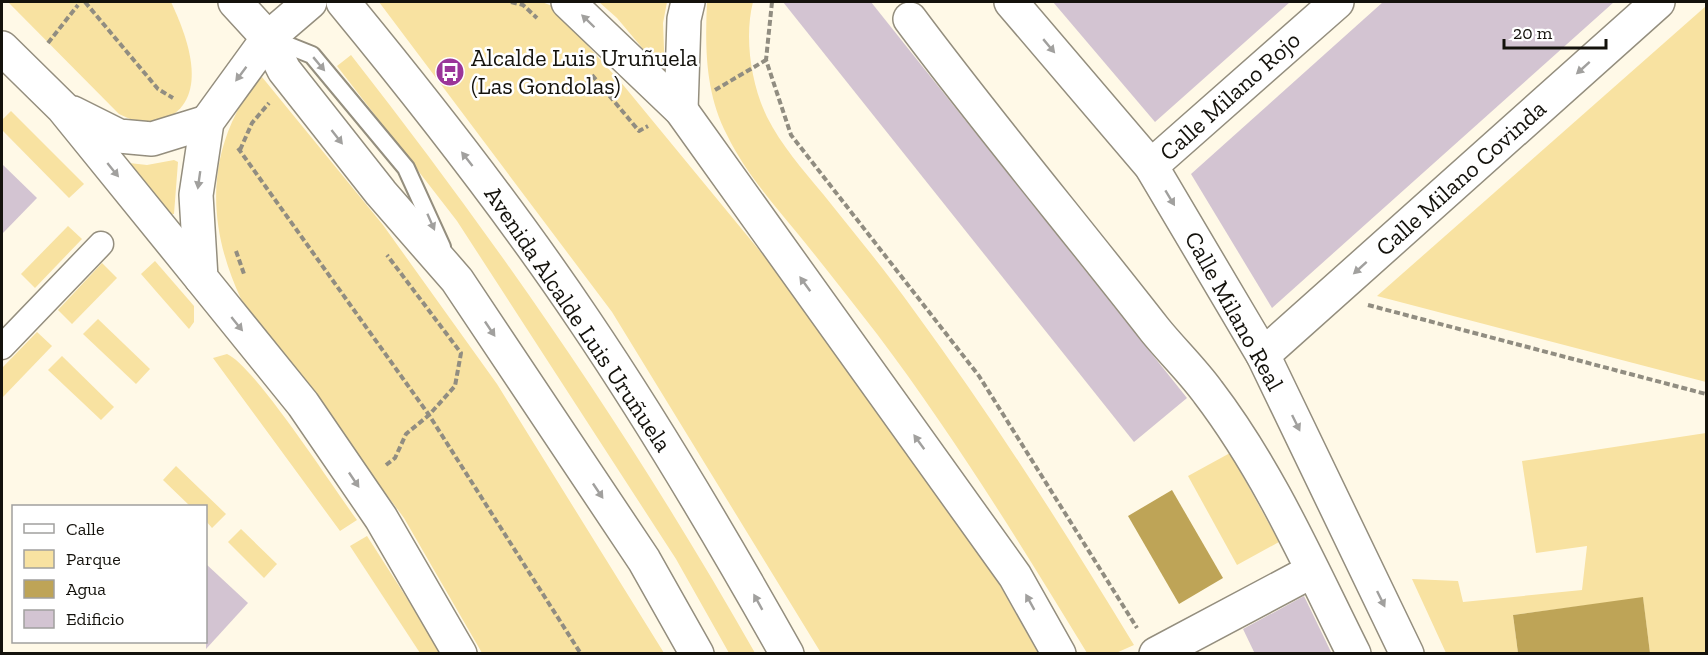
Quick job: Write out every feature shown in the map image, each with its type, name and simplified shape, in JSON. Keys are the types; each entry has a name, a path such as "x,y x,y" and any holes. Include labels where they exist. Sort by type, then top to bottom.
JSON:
{"street":[{"path":"236,2 268,38 284,70 381,193 457,280 644,560 697,654"},
{"path":"201,278 196,195 207,122 268,38 310,2"},
{"name":"Avenida Alcalde Luis Uruñuela","path":"343,2 484,180 584,320 714,524 787,654"},
{"path":"568,2 681,110 1016,576 1059,654"},
{"path":"681,110 684,19 688,2"},
{"name":"Calle Milano Real","path":"1012,2 1151,166 1263,355 1407,654"},
{"name":"Calle Milano Rojo","path":"1151,166 1336,2"},
{"name":"Calle Milano Covinda","path":"1263,355 1658,2"},
{"path":"910,19 960,86 1157,332 1208,392 1251,455 1295,532 1354,654"},
{"path":"2,48 63,108 303,404 381,518 460,654"},
{"path":"63,108 119,136 152,140 207,122"},
{"path":"2,347 101,244"},
{"path":"1147,641 1312,571"}],"path":[{"path":"85,2 158,89 176,99"},
{"path":"772,2 766,60 791,135 979,376 1147,641"},
{"path":"48,43 78,5"},
{"path":"237,158 252,123 270,102 277,112"},
{"path":"232,144 240,148 429,415 581,654"},
{"path":"233,239 238,261 247,279"},
{"path":"383,251 461,353 455,386 429,415 406,434 395,458 383,467 388,475"},
{"path":"1330,295 1707,394"}],"green space":[{"path":"8,2 171,2 183,30 191,62 192,78 183,106 171,116 151,123 132,120 119,114"},
{"path":"379,2 542,2 552,6 624,86 801,301 970,532 1038,653 821,653 612,312"},
{"path":"599,2 667,2 663,23 665,75 617,18"},
{"path":"707,2 753,2 749,45 753,75 767,117 793,157 893,282 973,394 1055,518 1134,645 1116,653 1087,653 1012,532 933,412 877,334 742,162 720,119 710,86 706,36"},
{"path":"1706,6 1706,382 1377,296"},
{"path":"351,55 460,199 564,346 663,498 755,653 729,653 676,559 457,221 337,66"},
{"path":"262,77 383,225 497,384 664,653 482,653 404,518 241,299 232,277 219,233 216,189 219,166 224,144 241,103"},
{"path":"11,111 84,184 69,198 2,130 2,120"},
{"path":"174,160 178,162 174,214 167,214 126,169 129,163 147,165"},
{"path":"68,226 82,239 35,288 21,274"},
{"path":"155,261 194,306 194,322 189,329 141,274"},
{"path":"102,263 117,278 72,324 58,310"},
{"path":"98,319 150,369 136,384 83,334"},
{"path":"37,332 52,346 2,398 2,368"},
{"path":"227,354 239,363 274,403 357,520 340,531 213,358"},
{"path":"62,356 114,407 101,420 48,370"},
{"path":"1706,433 1706,653 1650,653 1643,598 1513,615 1518,653 1446,653 1412,579 1458,581 1463,602 1582,590 1587,546 1536,553 1522,461"},
{"path":"1230,453 1279,542 1237,565 1188,476"},
{"path":"176,466 226,514 212,528 207,522 207,505 189,505 163,480"},
{"path":"241,529 277,564 264,578 228,542"},
{"path":"367,536 442,653 420,653 350,546"}],"water":[{"path":"1172,490 1223,578 1179,604 1128,516"},
{"path":"1643,597 1650,653 1518,653 1513,615"}],"building":[{"path":"783,2 871,2 1187,398 1134,442"},
{"path":"1053,2 1290,2 1155,122"},
{"path":"1383,2 1614,2 1272,308 1191,174"},
{"path":"2,164 37,198 2,234"},
{"path":"207,565 248,603 206,649 207,643"},
{"path":"1304,596 1332,654 1255,654 1243,629"}],"place":[{"name":"Alcalde Luis Uruñuela (Las Gondolas)","path":"450,72"}]}
